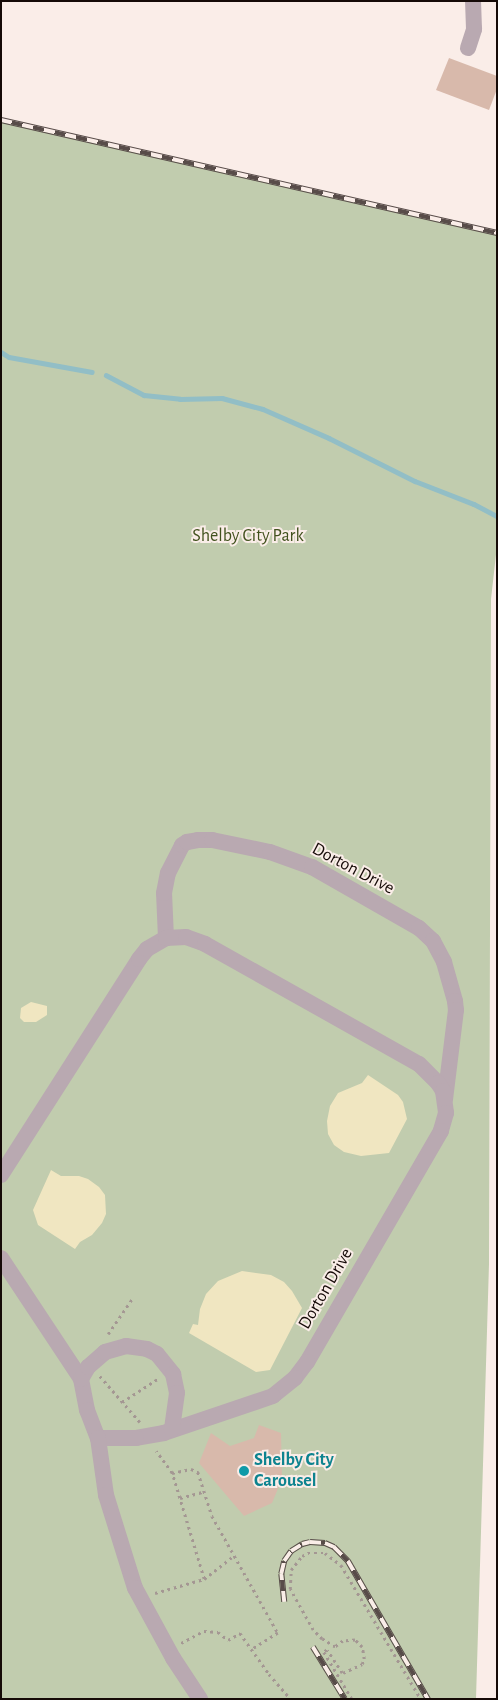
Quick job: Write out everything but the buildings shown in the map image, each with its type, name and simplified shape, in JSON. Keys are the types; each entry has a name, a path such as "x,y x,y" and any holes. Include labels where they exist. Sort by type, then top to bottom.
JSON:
{"street":[{"path":"468,48 474,29 473,1"},
{"name":"Dorton Drive","path":"98,1438 136,1438 172,1430 273,1396 294,1378 307,1362 445,1121 445,1099 456,1002 444,962 433,941 419,928 312,867 270,852 212,840 198,840 188,842 182,846 168,873 164,893 166,938"},
{"path":"1,1175 139,959 147,949 166,938 186,937 205,944 419,1064 438,1083 445,1099"},
{"path":"1,1258 81,1378 87,1410 98,1438 106,1495 135,1588 169,1650 200,1699"},
{"path":"81,1378 116,1347 136,1346 157,1354 170,1371 177,1393 172,1430"}],"path":[{"path":"132,1299 104,1340 96,1365 122,1402 146,1429"},
{"path":"122,1402 170,1371"},
{"path":"156,1451 172,1473 204,1580"},
{"path":"172,1473 196,1470 201,1478 203,1492 212,1516 278,1633 251,1650"},
{"path":"180,1498 203,1492"},
{"path":"352,1699 324,1652 327,1650 343,1673 362,1664 364,1659 362,1647 355,1640 343,1642 336,1647 322,1639 314,1630 290,1589 291,1570 296,1562 308,1553 325,1553 341,1565 421,1699"},
{"path":"141,1597 204,1580 233,1556"},
{"path":"169,1650 198,1633 212,1630 228,1640 240,1633 251,1650 291,1699"}],"green space":[{"name":"Shelby City Park","path":"1,120 497,233 497,546 491,599 489,1264 476,1699 1,1699"}],"sand":[{"path":"31,1002 47,1006 47,1015 36,1022 24,1022 20,1018 21,1008"},
{"path":"368,1075 398,1095 403,1102 407,1119 389,1153 361,1156 344,1152 334,1145 328,1134 327,1121 330,1106 338,1093 362,1083"},
{"path":"51,1170 61,1176 79,1176 88,1179 99,1187 105,1195 106,1214 102,1223 92,1235 80,1242 75,1249 38,1225 33,1210"},
{"path":"242,1271 271,1275 284,1282 302,1308 270,1370 256,1372 189,1333 193,1324 198,1325 200,1309 206,1294 218,1281"}],"waterway":[{"path":"1,352 9,357 92,372"},
{"path":"106,375 144,395 180,399 222,398 263,409 329,438 415,481 474,504 497,516"}],"railway":[{"path":"1,120 497,233"},
{"path":"284,1602 281,1574 284,1561 291,1551 302,1544 310,1542 325,1543 334,1547 348,1561 428,1699"},
{"path":"313,1647 345,1699"}],"place":[{"name":"Shelby City Carousel","path":"244,1471"}]}
